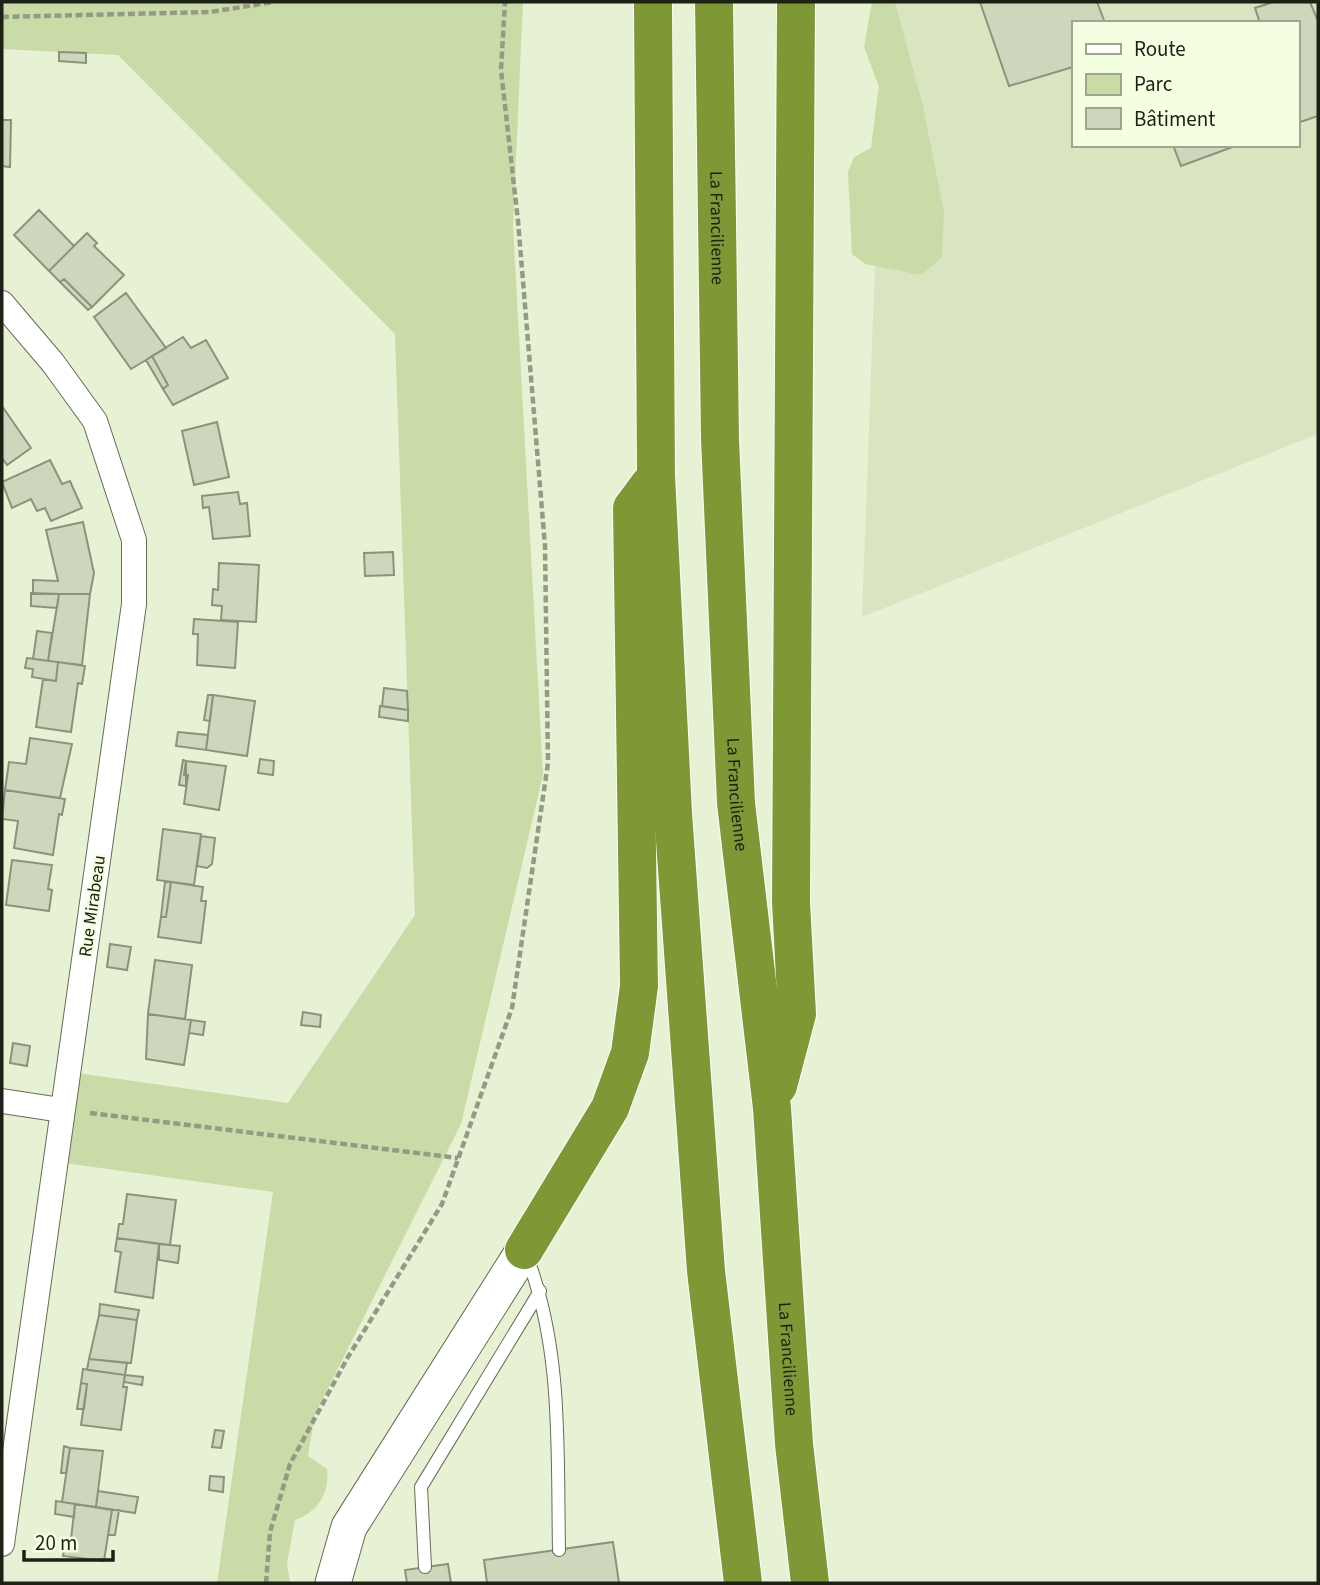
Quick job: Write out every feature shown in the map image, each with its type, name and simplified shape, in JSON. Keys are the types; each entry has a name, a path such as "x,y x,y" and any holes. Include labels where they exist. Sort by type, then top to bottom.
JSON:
{"highway":[{"path":"653,2 656,475 673,813 706,1271 743,1583"},
{"name":"La Francilienne","path":"714,2 719,439 736,803 772,1108 794,1444 810,1583"},
{"path":"772,1108 797,1014 791,902 796,2"},
{"path":"796,61 816,27 818,2"},
{"path":"524,1250 610,1108 630,1053 639,986 632,508 656,475"}],"main road":[{"path":"333,1583 349,1527 524,1250"}],"street":[{"name":"Rue Mirabeau","path":"2,303 53,363 95,421 134,540 134,604 126,671 61,1110 2,1544"},
{"path":"2,1101 61,1110"}],"lane":[{"path":"524,1250 540,1291 556,1375 559,1550"},
{"path":"425,1567 421,1487 540,1291"}],"path":[{"path":"2,17 210,12 274,2"},
{"path":"266,1583 270,1532 290,1464 348,1357 442,1204 512,1008 548,763 545,546 518,220 501,70 505,2"},
{"path":"61,1110 458,1158"}],"shaded area":[{"path":"889,2 1318,2 1318,434 862,617 875,265 871,148"}],"green space":[{"path":"2,2 523,2 513,226 543,775 461,1124 315,1414 308,1456 327,1469 326,1486 316,1506 295,1520 287,1563 290,1583 217,1583 273,1192 65,1163 77,1073 288,1103 415,915 395,334 118,55 2,49"},
{"path":"872,2 895,2 923,106 944,212 942,257 921,275 865,264 852,254 848,172 854,157 871,148 879,87 864,47"}],"building":[{"path":"980,2 1097,2 1104,21 1072,21 1072,67 1009,86"},
{"path":"1273,2 1310,2 1318,21 1318,116 1299,122 1299,21 1259,21 1255,8"},
{"path":"59,52 86,53 86,63 59,61"},
{"path":"2,120 11,120 10,167 2,166"},
{"path":"1174,147 1233,147 1181,166"},
{"path":"39,210 74,246 49,271 14,235"},
{"path":"87,233 97,243 94,246 124,275 92,307 64,279 60,282 49,271"},
{"path":"64,279 92,307 88,310 60,282"},
{"path":"126,293 166,348 131,369 94,317"},
{"path":"183,337 191,348 206,340 228,378 173,405 163,389 168,385 152,356"},
{"path":"152,356 168,385 163,389 146,360"},
{"path":"2,406 31,448 7,465 2,458"},
{"path":"217,422 229,477 194,485 182,431"},
{"path":"50,460 62,484 70,481 82,508 51,521 45,508 37,511 31,499 12,508 2,482"},
{"path":"238,492 240,504 247,503 250,536 213,539 209,507 203,508 202,496"},
{"path":"83,522 94,573 90,594 33,594 33,580 58,581 46,530"},
{"path":"393,552 394,575 365,576 364,553"},
{"path":"219,563 259,565 256,622 221,620 222,606 212,605 213,589 218,590"},
{"path":"31,593 59,594 57,608 31,606"},
{"path":"59,594 90,594 82,665 48,661"},
{"path":"194,619 238,622 235,668 197,665 198,634 193,634"},
{"path":"37,631 52,633 48,661 33,659"},
{"path":"27,658 58,662 56,681 32,677 33,669 25,668"},
{"path":"58,662 85,666 82,684 78,683 71,732 36,727 43,679 56,681"},
{"path":"384,688 407,691 408,710 382,706"},
{"path":"208,695 213,695 210,721 204,720"},
{"path":"213,695 255,701 247,756 206,750"},
{"path":"380,706 408,710 408,721 379,717"},
{"path":"178,732 208,735 206,750 176,746"},
{"path":"30,738 72,744 60,798 5,790 9,762 26,764"},
{"path":"260,759 274,761 273,775 258,773"},
{"path":"183,760 186,761 186,786 179,785"},
{"path":"186,761 226,766 219,810 184,804 188,775 184,775"},
{"path":"5,790 65,799 62,815 59,814 53,855 14,848 18,821 2,819"},
{"path":"163,829 201,834 194,885 157,880"},
{"path":"201,836 215,838 212,864 207,868 197,866"},
{"path":"12,860 52,865 48,889 52,890 49,911 6,905"},
{"path":"165,882 171,882 166,917 161,917"},
{"path":"171,882 203,887 201,901 206,901 201,943 158,937 161,917 166,917"},
{"path":"110,944 131,947 127,970 107,967"},
{"path":"155,960 192,965 185,1019 148,1014"},
{"path":"303,1012 321,1015 320,1027 301,1025"},
{"path":"148,1014 191,1020 184,1065 146,1059"},
{"path":"191,1020 205,1022 203,1035 189,1033"},
{"path":"13,1043 30,1046 27,1066 10,1063"},
{"path":"127,1194 176,1200 170,1245 117,1238 119,1224 123,1224"},
{"path":"117,1238 159,1244 153,1298 115,1292 121,1252 115,1251"},
{"path":"159,1244 180,1246 178,1263 159,1260"},
{"path":"100,1304 139,1310 137,1320 99,1315"},
{"path":"99,1315 137,1320 131,1363 89,1359"},
{"path":"89,1359 127,1363 125,1375 87,1370"},
{"path":"83,1369 125,1375 123,1387 127,1387 121,1430 81,1425 87,1384 81,1383"},
{"path":"125,1375 143,1377 142,1385 124,1382"},
{"path":"81,1383 87,1384 84,1409 77,1409"},
{"path":"215,1430 224,1431 221,1448 212,1447"},
{"path":"64,1446 70,1448 66,1473 61,1473"},
{"path":"70,1448 103,1451 96,1507 62,1502"},
{"path":"210,1476 224,1477 223,1492 209,1490"},
{"path":"98,1491 138,1497 135,1513 96,1507"},
{"path":"56,1501 75,1504 74,1517 55,1514"},
{"path":"75,1504 112,1510 104,1561 63,1556 66,1539 71,1539"},
{"path":"112,1510 119,1510 115,1535 108,1535"},
{"path":"613,1542 619,1583 487,1583 484,1560"},
{"path":"448,1564 451,1583 407,1583 405,1570"}]}
